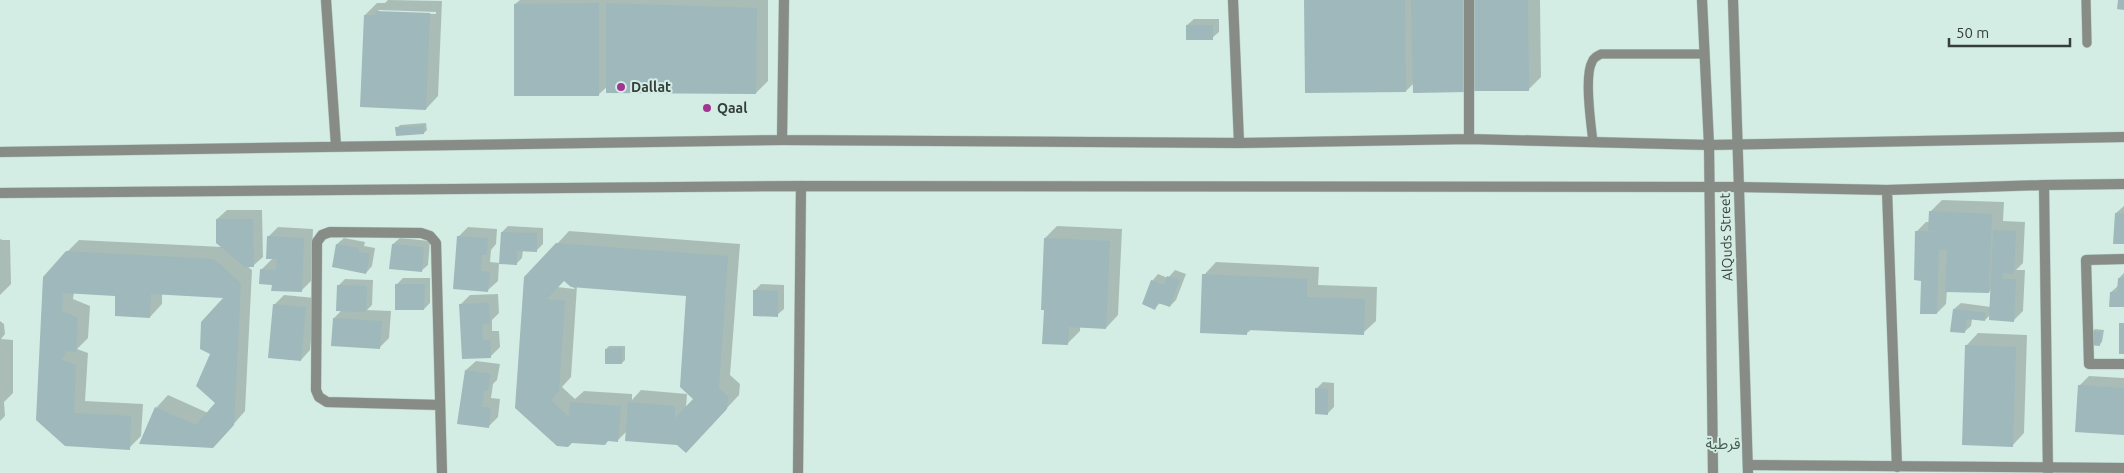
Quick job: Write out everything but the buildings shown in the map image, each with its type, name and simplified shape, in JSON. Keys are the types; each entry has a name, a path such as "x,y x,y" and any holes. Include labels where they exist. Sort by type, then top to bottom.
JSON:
{"street":[{"path":"326,0 336,146"},
{"path":"782,140 784,0"},
{"path":"1233,0 1239,143"},
{"path":"1469,0 1470,139"},
{"name":"AlQuds Street","path":"1702,0 1709,145 1708,187 1713,473"},
{"name":"AlQuds Street","path":"1733,0 1737,186 1748,469"},
{"path":"0,152 782,140 1239,143 1470,139 1709,145 2124,137"},
{"path":"0,193 802,186 1737,186 1887,190 2124,184"},
{"path":"2044,185 2048,470"},
{"path":"798,473 802,186"},
{"path":"1887,190 1897,467"},
{"path":"440,404 327,402 319,397 316,390 317,242 322,235 330,232 421,233 430,236 436,243 442,473"},
{"path":"2124,259 2086,260 2089,364 2124,364"},
{"path":"1748,469 1897,467 2048,470 2124,468"}],"lane":[{"path":"2086,0 2087,43"},
{"path":"1592,142 1589,89 1591,63 1595,58 1601,54 1704,54"}],"place":[{"name":"Dallat","path":"621,87"},
{"name":"Qaal","path":"707,108"}],"district":[{"name":"قرطبة","path":"1723,444"}]}
